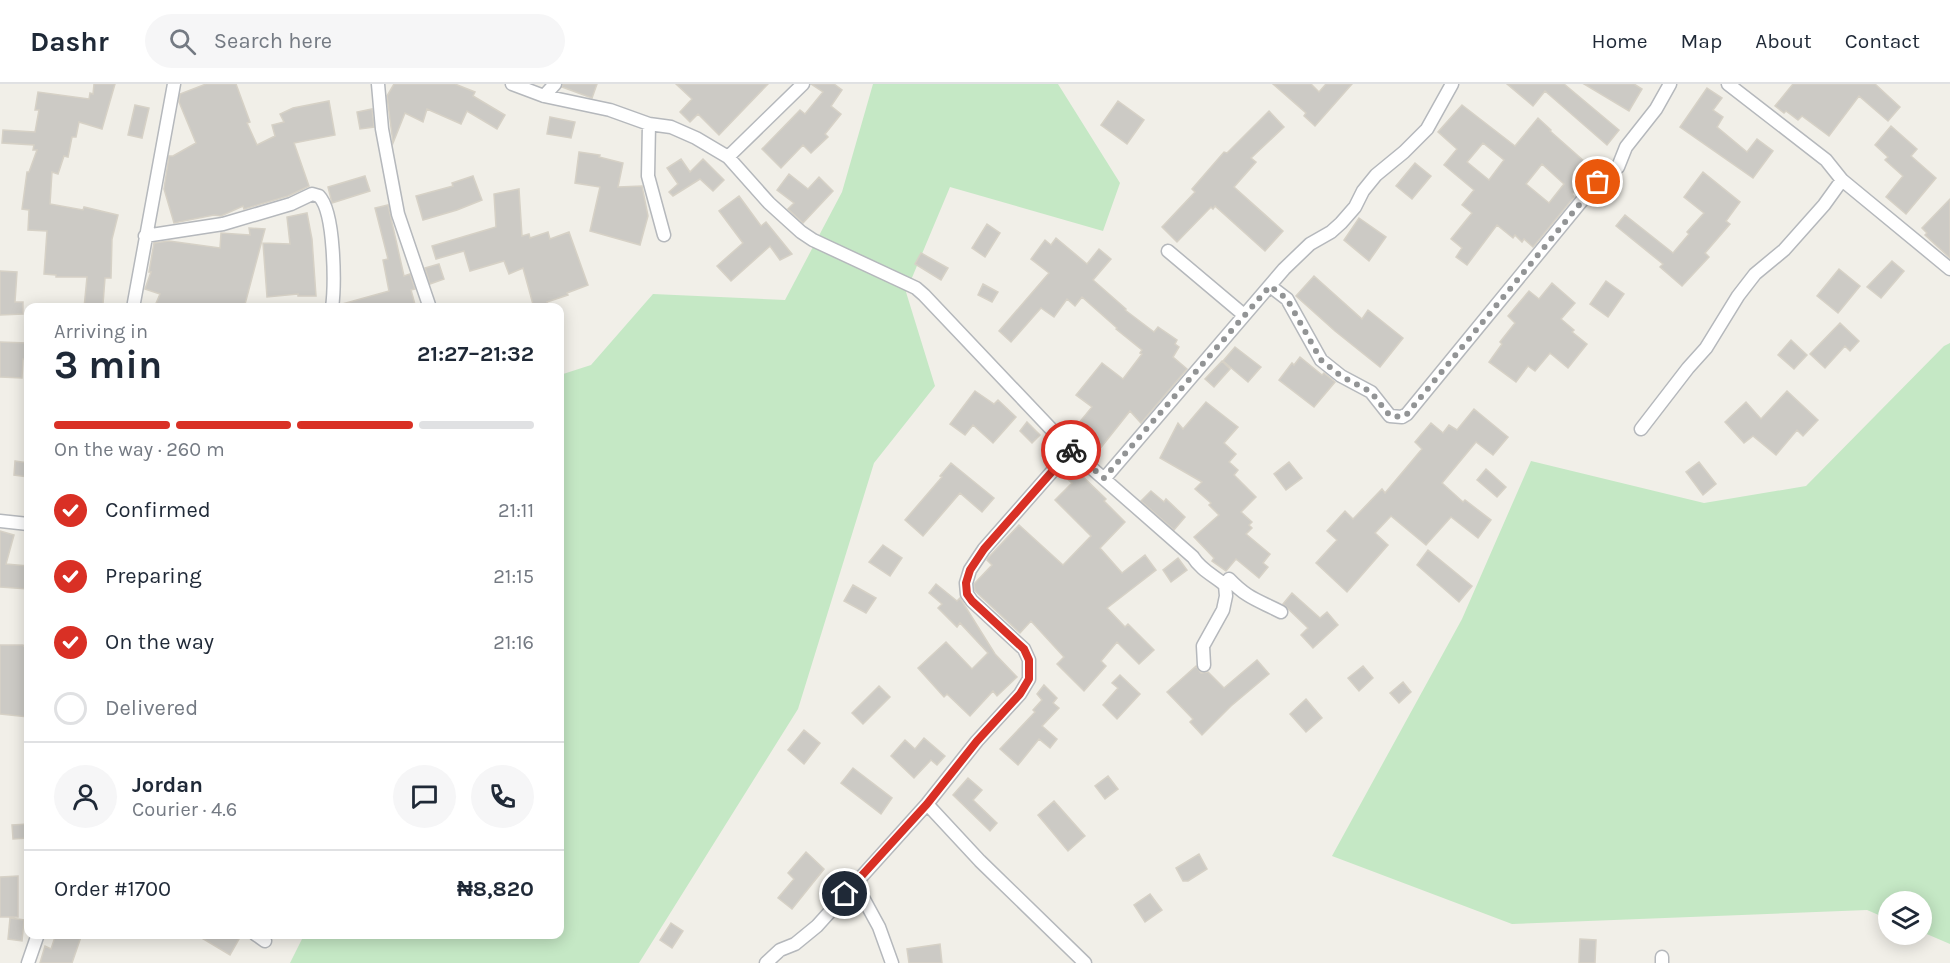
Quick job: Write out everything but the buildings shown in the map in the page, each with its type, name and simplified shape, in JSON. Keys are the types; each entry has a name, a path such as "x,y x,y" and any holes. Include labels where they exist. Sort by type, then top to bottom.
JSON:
{"street":[{"path":"134,303 174,84"},
{"path":"378,84 382,129 398,214 428,303"},
{"path":"512,84 544,96 610,110 649,124 671,127 696,138 728,157 769,203 801,232 813,240 915,288 936,306 1071,450 1193,557 1198,566 1206,569 1225,585"},
{"path":"544,96 555,84"},
{"path":"728,157 803,84"},
{"path":"1104,478 1284,269 1311,244 1341,223 1376,176 1404,153 1427,129 1452,84"},
{"path":"1270,286 1287,299 1321,360 1341,376 1371,392 1390,416 1402,417 1407,414 1598,182 1618,166 1626,147 1656,109 1670,84"},
{"path":"1728,84 1826,160 1842,180 1950,269"},
{"path":"649,124 648,176 664,235"},
{"path":"1641,429 1706,348 1738,296 1755,274 1784,250 1824,205 1842,180"},
{"path":"145,236 223,224 291,204 312,195 319,196 327,208 334,276 332,303"},
{"path":"1168,252 1244,315"},
{"path":"766,963 780,950 806,936 927,804 977,741 1020,694 1029,679 1029,660 1024,649 972,601 967,594 966,583 970,570 984,549 1071,450"},
{"path":"0,521 24,524"},
{"path":"1204,665 1203,646 1223,610 1226,596 1225,585 1229,579 1241,592 1255,601 1281,612"},
{"path":"927,804 980,861 1085,963"},
{"path":"855,883 879,927 892,963"},
{"path":"28,963 36,939"}],"green space":[{"path":"873,84 1058,84 1120,183 1103,231 950,187 906,292 935,386 874,463 798,709 639,963 290,963 302,939 564,939 564,374 591,365 653,294 785,300 842,192"},
{"path":"1950,343 1950,944 1932,936 1932,891 1878,891 1878,915 1867,910 1512,924 1332,856 1462,619 1531,461 1704,503 1806,486 1944,346"}],"way so far":[{"path":"1071,450 1104,478 1270,286 1287,299 1321,360 1341,376 1371,392 1390,416 1402,417 1407,414 1598,182"}],"route":[{"path":"845,894 927,804 977,741 1020,694 1029,679 1029,660 1024,649 972,601 967,594 966,583 970,570 984,549 1071,450"}]}
